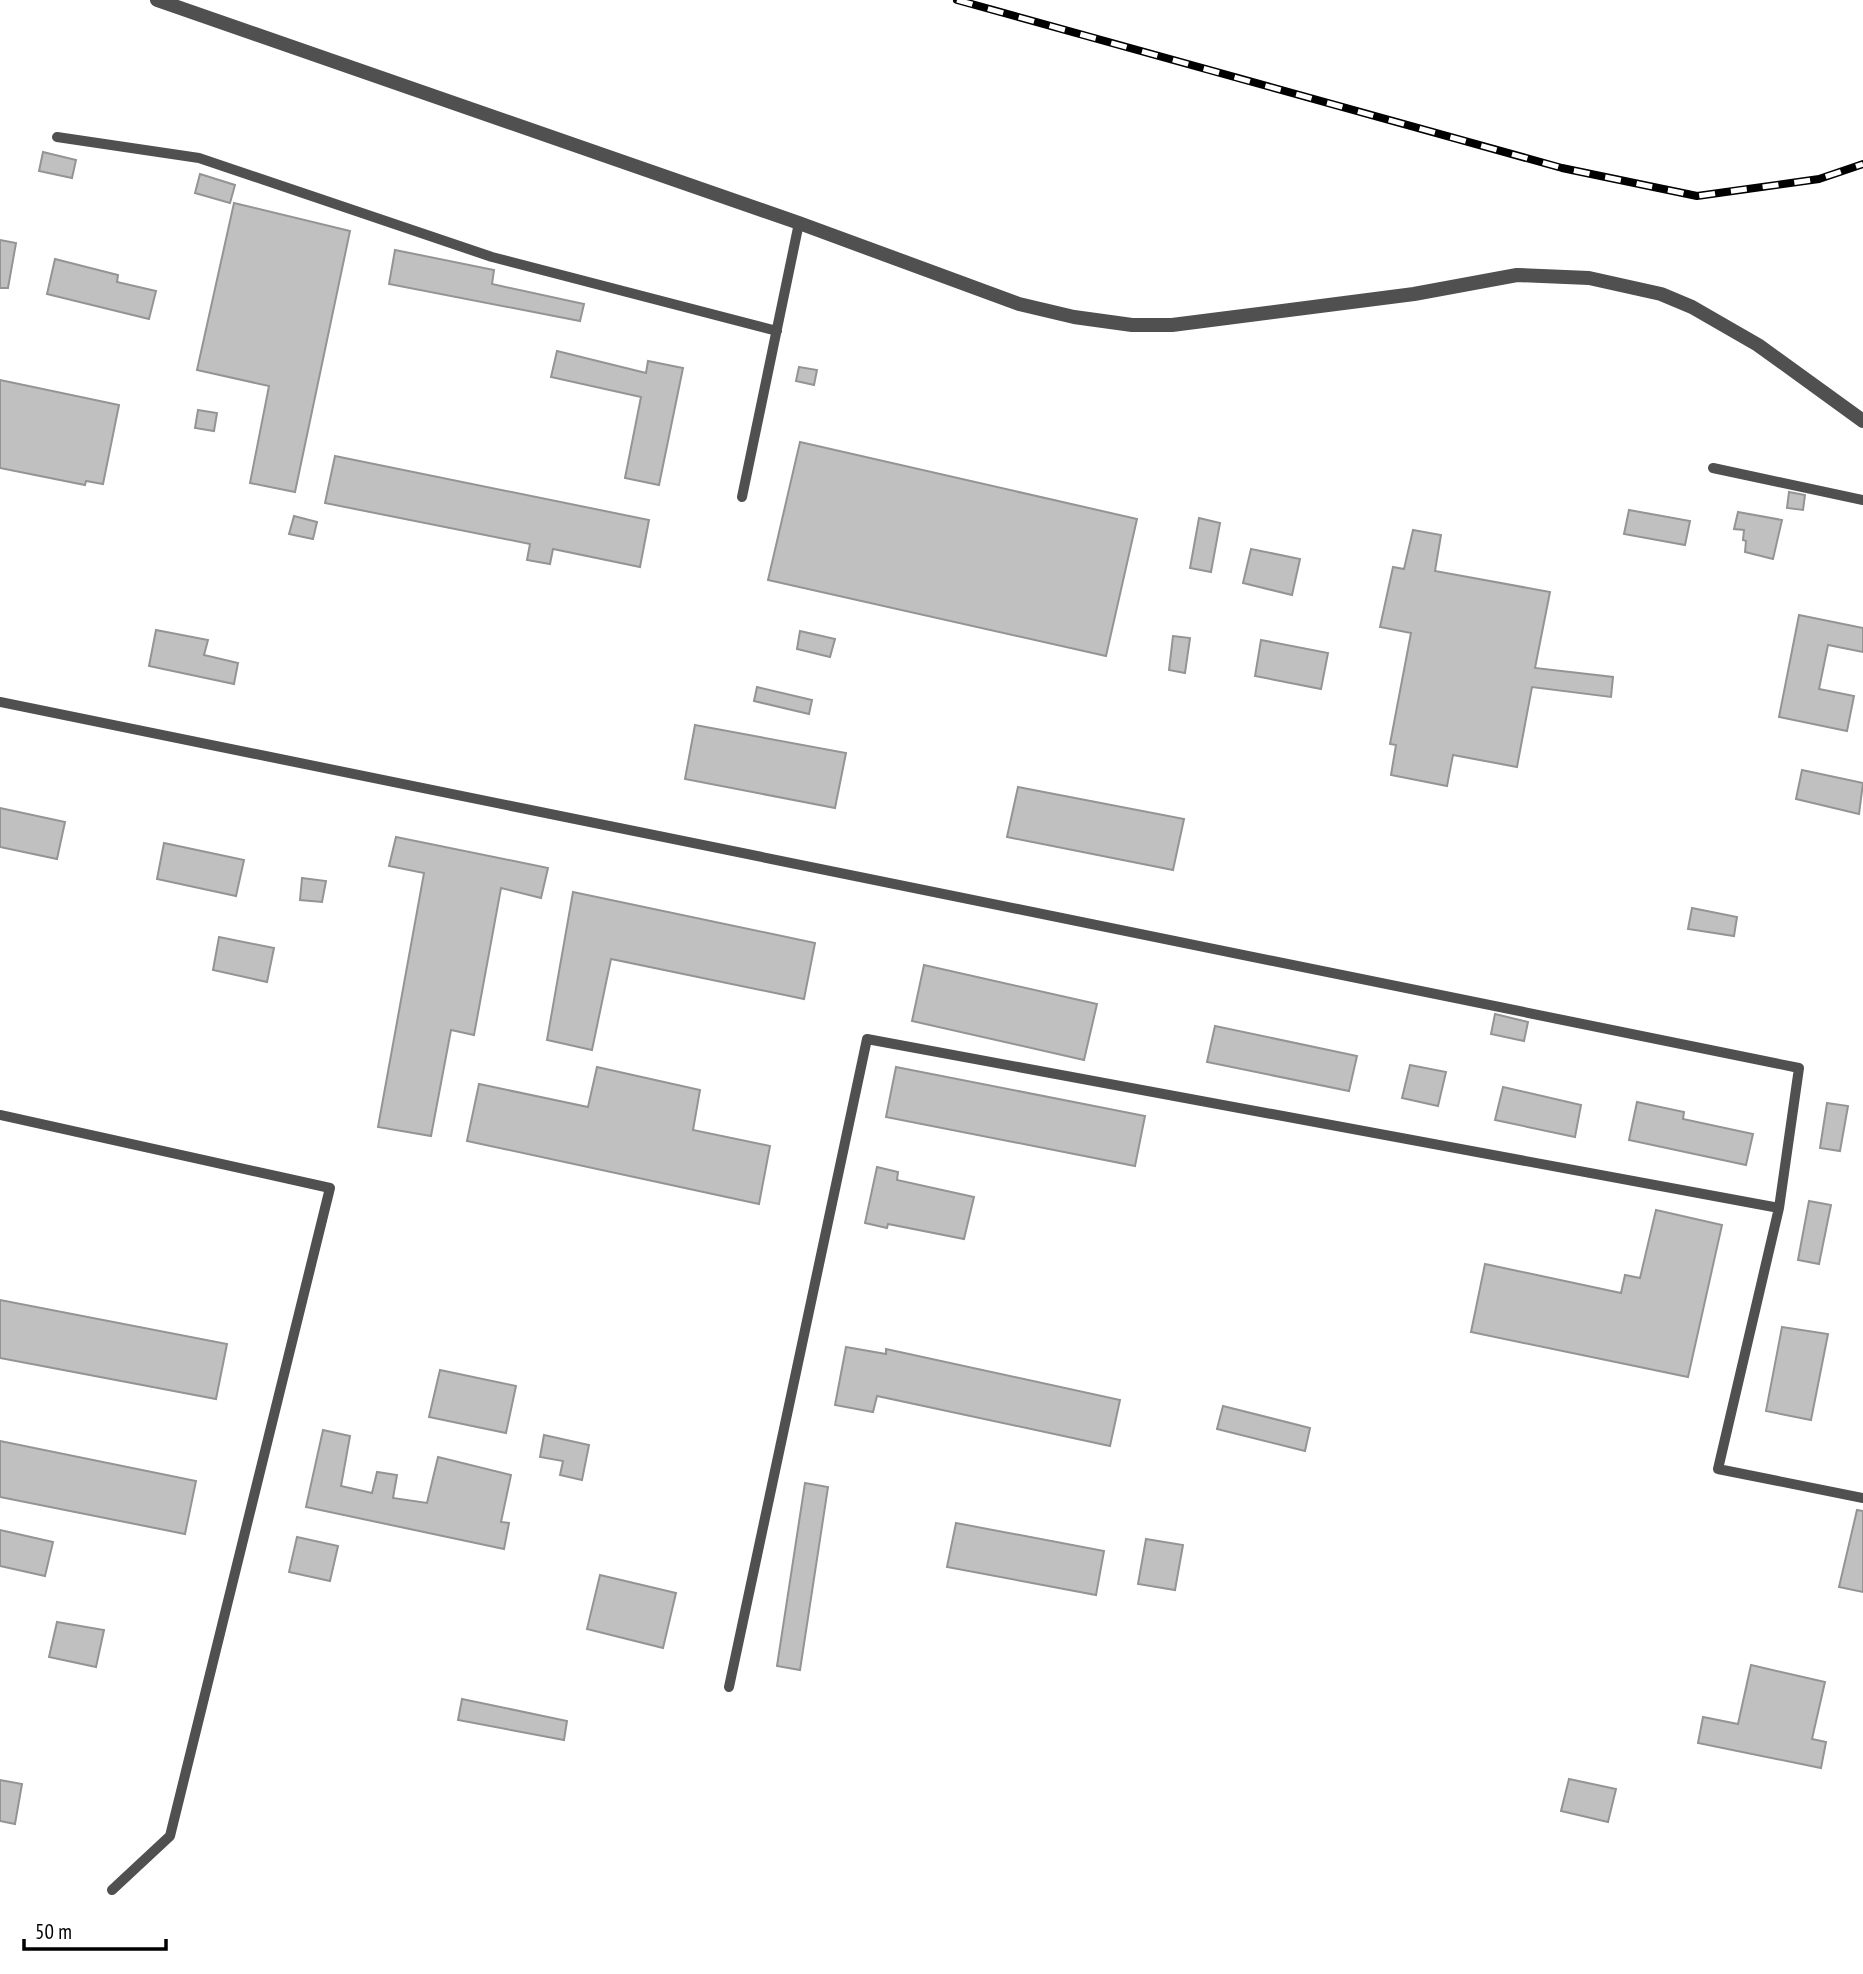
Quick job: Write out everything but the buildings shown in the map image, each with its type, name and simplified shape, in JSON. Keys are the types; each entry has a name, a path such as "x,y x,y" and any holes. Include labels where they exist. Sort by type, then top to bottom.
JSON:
{"street":[{"path":"157,0 799,223 1019,304 1074,317 1132,325 1172,325 1415,294 1517,275 1589,278 1661,295 1692,307 1758,345 1863,421"}],"lane":[{"path":"57,137 200,158 492,257 777,331"},
{"path":"742,497 799,223"},
{"path":"1713,468 1863,500"},
{"path":"0,702 1799,1068 1779,1208 1718,1469 1863,1498"},
{"path":"729,1687 867,1039 1779,1208"},
{"path":"0,1115 330,1188 170,1836 112,1890"}],"railway":[{"path":"957,0 1562,168 1697,196 1819,179 1863,164"}]}
